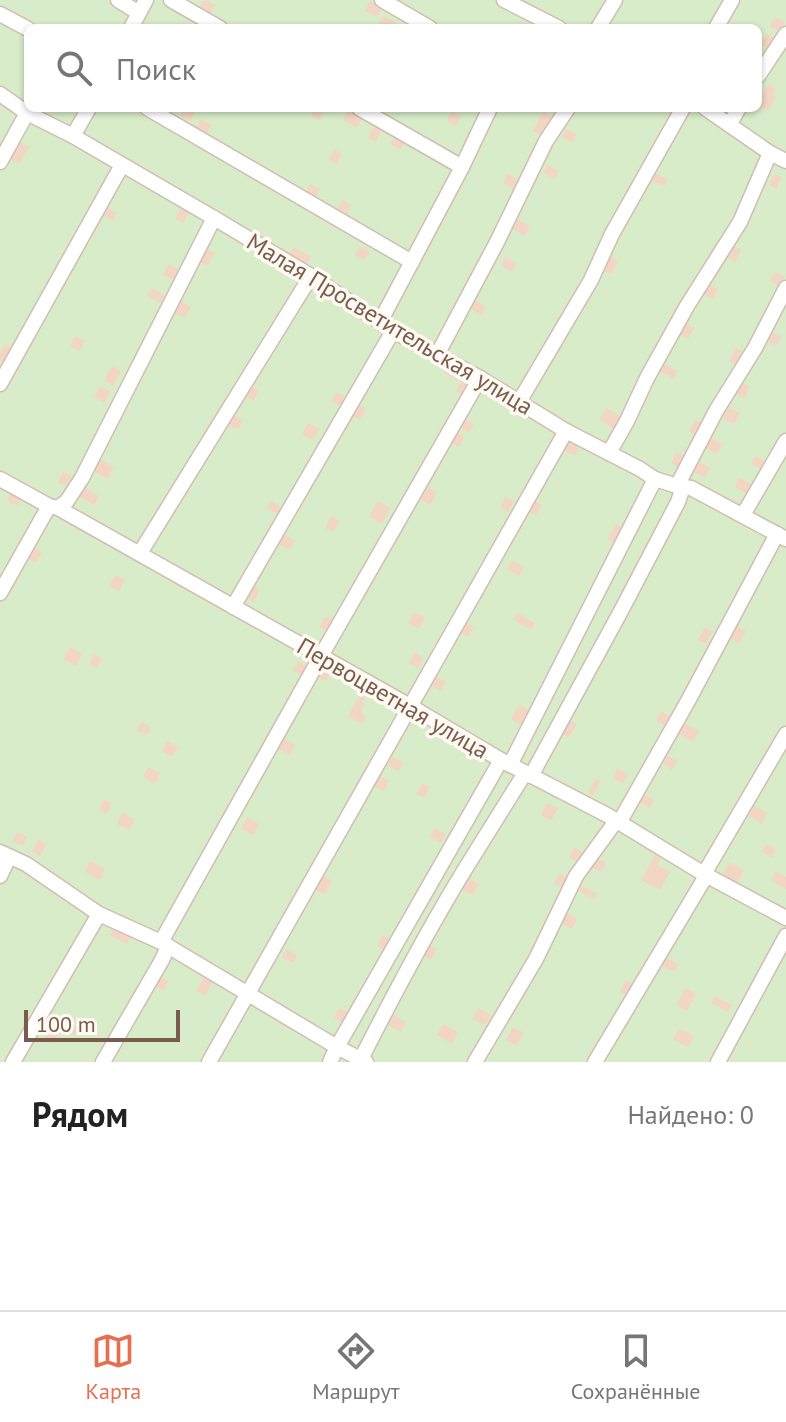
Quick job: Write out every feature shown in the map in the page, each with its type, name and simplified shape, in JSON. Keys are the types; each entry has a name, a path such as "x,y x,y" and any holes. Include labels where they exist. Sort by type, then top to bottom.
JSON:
{"lane":[{"path":"118,0 142,6 133,24"},
{"path":"171,0 213,24"},
{"path":"382,0 423,24"},
{"path":"505,0 532,22"},
{"path":"600,24 615,0"},
{"path":"718,24 732,0"},
{"path":"0,14 24,27"},
{"path":"762,70 786,34"},
{"name":"Малая Просветительская улица","path":"0,94 24,111"},
{"path":"73,136 87,112"},
{"path":"154,112 412,262"},
{"path":"366,112 462,167"},
{"path":"380,322 488,112"},
{"path":"437,355 546,141 565,112"},
{"path":"519,402 591,280 612,234 681,112"},
{"path":"711,112 786,161"},
{"path":"729,125 737,112"},
{"path":"0,162 27,113"},
{"name":"Малая Просветительская улица","path":"27,113 73,136 214,218 311,276 393,331 480,378 566,431 655,479 691,488 782,537"},
{"path":"609,453 681,318 740,222 770,153"},
{"path":"0,384 122,165"},
{"path":"0,593 54,507 67,501 82,478 214,218"},
{"path":"140,553 311,276"},
{"path":"0,876 5,855 26,864 99,914 165,944 363,1061 398,987 467,865 528,774 627,599 678,502 680,486 716,411 755,348 786,288"},
{"path":"233,607 393,331"},
{"path":"103,1062 162,960 165,944 321,656 480,378"},
{"path":"209,1062 566,431"},
{"path":"743,515 786,441"},
{"name":"Первоцветная улица","path":"0,479 140,553 505,762 786,918"},
{"path":"330,1062 505,762 655,479"},
{"path":"475,1062 536,959 576,876 618,822 782,537"},
{"path":"595,1062 786,734"},
{"path":"13,1062 99,914"},
{"path":"718,1062 786,936"}],"green space":[{"path":"0,0 786,0 786,1062 0,1062"}],"building":[{"path":"204,0 215,5 210,14 199,8"},
{"path":"370,1 382,8 377,17 365,11"},
{"path":"383,16 398,24 379,24"},
{"path":"775,17 785,22 780,31 770,26"},
{"path":"767,34 775,38 769,49 762,43"},
{"path":"769,84 776,89 773,95 776,97 768,111 762,107 762,96"},
{"path":"182,112 195,112 191,121 180,115"},
{"path":"313,112 324,112 320,120 311,116"},
{"path":"347,112 363,116 357,128 343,120"},
{"path":"452,112 461,116 456,126 447,121"},
{"path":"542,112 556,118 545,138 533,131"},
{"path":"201,119 212,125 207,133 196,127"},
{"path":"373,127 381,131 376,142 368,138"},
{"path":"566,129 577,134 572,142 562,137"},
{"path":"394,137 405,143 401,150 390,144"},
{"path":"19,142 29,147 19,164 10,159"},
{"path":"334,149 342,154 337,164 329,159"},
{"path":"548,165 559,171 554,179 543,173"},
{"path":"655,173 668,180 664,186 651,180"},
{"path":"508,174 517,179 513,188 503,183"},
{"path":"774,174 782,178 776,189 769,185"},
{"path":"310,184 320,189 316,197 306,192"},
{"path":"342,200 351,205 347,214 337,209"},
{"path":"106,207 117,213 113,221 102,215"},
{"path":"181,208 189,212 183,223 175,218"},
{"path":"518,220 530,226 525,236 513,229"},
{"path":"732,245 741,250 735,262 726,257"},
{"path":"360,246 370,251 365,260 355,255"},
{"path":"293,247 311,257 307,264 289,255"},
{"path":"206,249 215,253 207,266 199,262"},
{"path":"610,256 618,261 611,274 602,270"},
{"path":"505,257 516,263 512,272 501,265"},
{"path":"169,264 180,271 174,280 163,274"},
{"path":"775,272 785,277 780,287 770,281"},
{"path":"708,284 718,289 713,299 703,294"},
{"path":"151,288 164,295 160,303 147,295"},
{"path":"474,300 486,307 482,315 470,308"},
{"path":"181,301 191,307 185,318 174,313"},
{"path":"684,323 694,328 688,339 679,334"},
{"path":"772,332 781,337 776,346 767,341"},
{"path":"75,336 85,341 80,351 70,346"},
{"path":"5,344 15,350 7,364 0,360"},
{"path":"736,348 744,353 737,365 729,361"},
{"path":"448,363 463,372 458,381 443,372"},
{"path":"664,364 678,371 674,379 660,371"},
{"path":"112,366 121,371 113,386 104,381"},
{"path":"463,378 472,383 465,396 456,391"},
{"path":"742,383 750,387 744,399 736,394"},
{"path":"100,386 111,392 105,403 94,397"},
{"path":"251,386 259,391 253,401 245,396"},
{"path":"336,392 347,398 342,407 332,401"},
{"path":"356,404 366,409 360,420 350,414"},
{"path":"606,408 622,417 615,429 599,420"},
{"path":"729,408 740,413 734,424 723,418"},
{"path":"234,415 243,420 238,430 228,425"},
{"path":"462,418 474,424 469,433 458,426"},
{"path":"695,420 702,423 695,435 689,431"},
{"path":"308,423 320,429 313,440 302,434"},
{"path":"455,431 465,437 459,447 449,441"},
{"path":"710,437 722,444 717,454 705,448"},
{"path":"569,442 579,448 575,456 564,450"},
{"path":"677,452 685,457 679,467 671,463"},
{"path":"755,456 765,461 761,469 751,464"},
{"path":"99,459 114,467 108,479 92,470"},
{"path":"699,462 710,468 705,478 694,472"},
{"path":"63,472 72,476 66,486 58,482"},
{"path":"739,478 753,485 748,494 735,487"},
{"path":"84,487 99,496 94,505 79,496"},
{"path":"428,487 437,493 430,505 421,500"},
{"path":"12,490 30,499 28,504 21,500 18,506 7,501"},
{"path":"506,497 514,501 508,512 500,508"},
{"path":"533,500 542,505 536,516 527,511"},
{"path":"271,501 283,508 279,515 267,508"},
{"path":"378,501 390,508 382,524 369,517"},
{"path":"331,516 340,521 333,532 325,528"},
{"path":"616,524 623,528 615,543 607,539"},
{"path":"284,535 295,541 289,550 278,544"},
{"path":"31,546 42,552 36,562 25,557"},
{"path":"512,560 524,567 519,576 507,569"},
{"path":"115,575 125,580 119,591 109,586"},
{"path":"250,584 260,590 253,602 243,596"},
{"path":"414,612 425,618 419,629 408,623"},
{"path":"518,613 535,623 531,630 514,620"},
{"path":"325,617 337,623 331,634 319,627"},
{"path":"465,621 474,627 468,637 459,632"},
{"path":"705,627 713,631 706,644 698,640"},
{"path":"737,627 746,631 739,643 731,638"},
{"path":"70,647 82,654 76,666 63,659"},
{"path":"414,653 424,658 418,668 409,663"},
{"path":"94,654 102,658 97,668 89,664"},
{"path":"298,661 308,666 303,675 293,670"},
{"path":"323,664 333,669 326,681 317,676"},
{"path":"435,676 446,682 441,691 430,685"},
{"path":"364,687 377,694 375,698 367,694 362,702 365,704 360,712 366,715 362,724 348,716"},
{"path":"519,705 532,712 524,726 511,719"},
{"path":"661,711 670,716 664,726 656,721"},
{"path":"567,719 577,724 569,737 560,732"},
{"path":"141,722 151,727 147,735 137,730"},
{"path":"684,723 699,731 693,742 678,733"},
{"path":"283,738 295,745 290,755 277,748"},
{"path":"167,741 178,747 173,757 162,751"},
{"path":"668,756 677,761 672,770 663,764"},
{"path":"392,757 403,762 398,771 388,766"},
{"path":"148,767 160,773 155,784 143,777"},
{"path":"618,769 628,774 623,784 613,778"},
{"path":"380,776 389,781 384,791 374,786"},
{"path":"596,778 601,781 593,796 588,792"},
{"path":"422,783 430,787 424,798 416,794"},
{"path":"642,793 654,800 650,808 637,801"},
{"path":"104,799 112,803 107,814 99,810"},
{"path":"547,803 558,808 551,821 541,815"},
{"path":"754,806 767,813 762,824 749,816"},
{"path":"122,812 135,819 129,830 117,824"},
{"path":"247,817 259,824 253,835 241,829"},
{"path":"434,828 446,834 441,843 430,837"},
{"path":"17,832 27,837 22,846 12,841"},
{"path":"38,839 46,844 40,856 32,852"},
{"path":"767,844 776,850 772,858 762,852"},
{"path":"574,847 582,852 577,862 569,857"},
{"path":"655,855 661,858 657,865 670,872 660,890 641,880"},
{"path":"596,858 606,863 601,872 591,867"},
{"path":"90,861 105,869 100,880 85,872"},
{"path":"729,862 744,870 737,884 722,875"},
{"path":"776,871 786,877 786,889 771,880"},
{"path":"560,873 568,877 563,888 554,884"},
{"path":"321,875 332,881 325,894 314,889"},
{"path":"467,878 479,884 473,895 461,889"},
{"path":"582,886 597,894 594,899 579,891"},
{"path":"566,913 577,919 572,929 561,923"},
{"path":"116,925 132,933 127,944 110,936"},
{"path":"382,935 393,940 387,952 377,946"},
{"path":"428,944 437,949 431,960 422,955"},
{"path":"286,949 297,955 293,963 282,957"},
{"path":"665,957 679,964 674,972 660,965"},
{"path":"205,975 214,980 205,996 196,991"},
{"path":"160,977 169,981 164,991 155,986"},
{"path":"626,980 635,985 629,997 620,992"},
{"path":"685,988 696,994 687,1011 677,1005"},
{"path":"714,996 732,1005 728,1012 711,1003"},
{"path":"339,1008 352,1015 347,1024 334,1018"},
{"path":"478,1008 491,1015 485,1025 472,1019"},
{"path":"392,1014 406,1022 401,1032 387,1024"},
{"path":"69,1023 79,1028 75,1036 65,1031"},
{"path":"443,1024 458,1032 452,1044 437,1035"},
{"path":"513,1027 524,1033 517,1046 506,1040"},
{"path":"679,1029 694,1036 688,1047 673,1039"},
{"path":"49,1030 58,1034 52,1044 44,1040"}]}
